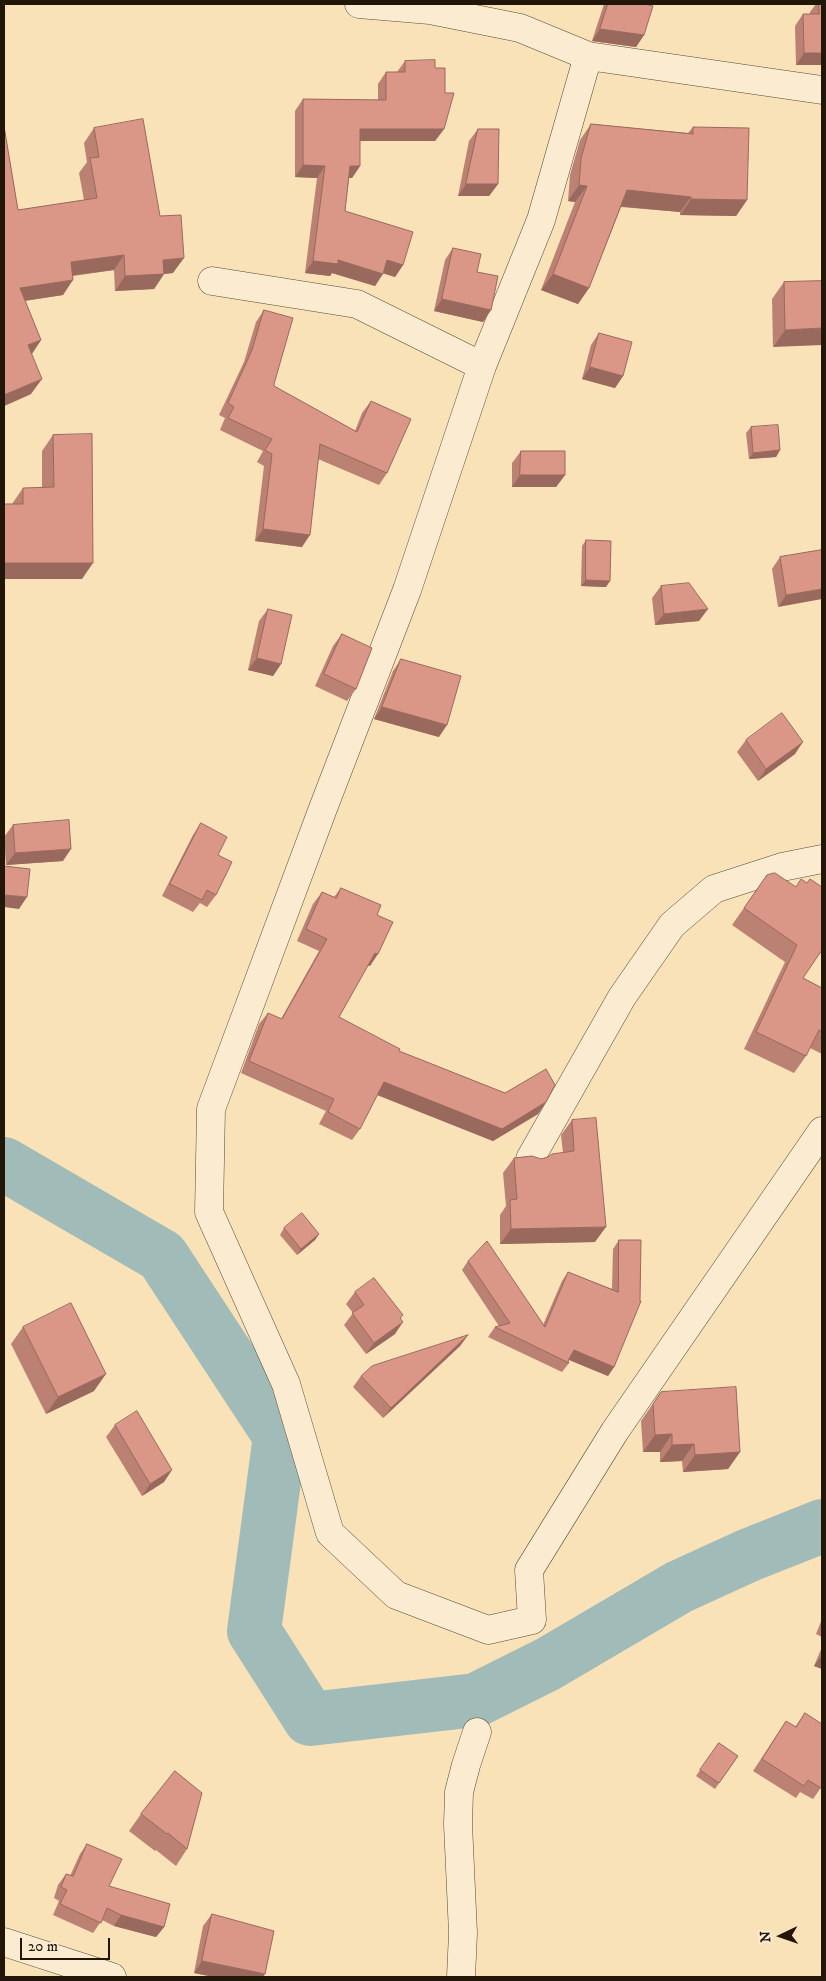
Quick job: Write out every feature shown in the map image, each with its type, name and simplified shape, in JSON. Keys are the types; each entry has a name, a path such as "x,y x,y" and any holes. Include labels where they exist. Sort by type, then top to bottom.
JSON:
{"street":[{"path":"359,4 430,10 520,28 588,56 822,90"},
{"path":"588,56 541,220 482,366 407,590 210,1109 210,1212 286,1384 330,1533 396,1595 488,1630 532,1620 529,1570 615,1431 822,1130"},
{"path":"212,281 357,304 482,366"},
{"path":"530,1159 622,998 672,925 714,888 782,867 822,859"},
{"path":"461,1977 463,1933 458,1824 460,1792 466,1765 477,1732"},
{"path":"4,1942 112,1977"}],"building":[{"path":"608,4 645,4 653,6 644,35 600,29"},
{"path":"819,4 822,4 822,53 804,53 803,14 819,14"},
{"path":"435,60 435,68 445,68 445,93 454,93 444,129 360,129 360,166 350,166 345,211 413,232 403,265 387,260 383,274 338,260 338,264 313,261 325,166 303,165 303,99 386,100 386,72 405,72 405,61"},
{"path":"143,119 160,216 181,215 184,258 163,260 164,274 125,276 124,255 71,262 73,280 20,288 41,340 28,345 42,379 4,395 4,126 18,210 97,198 90,158 99,157 94,128"},
{"path":"591,124 693,134 693,127 749,128 747,200 691,199 691,197 627,190 589,288 553,274 587,186 579,185 581,159"},
{"path":"478,129 499,129 498,184 466,184"},
{"path":"453,248 481,254 477,272 498,276 491,310 442,299"},
{"path":"822,281 822,328 785,330 784,282"},
{"path":"264,310 293,318 274,386 357,432 371,401 411,419 387,473 320,444 310,535 263,529 272,454 265,450 272,439 228,418 234,407 228,403 252,350"},
{"path":"599,333 632,342 623,376 590,367"},
{"path":"778,425 780,450 753,453 751,427"},
{"path":"92,434 93,563 4,563 4,504 23,504 23,488 54,487 53,435"},
{"path":"521,451 565,451 565,475 520,475"},
{"path":"586,540 611,541 610,581 586,580"},
{"path":"822,550 822,589 786,595 780,557"},
{"path":"689,583 708,609 664,614 661,586"},
{"path":"268,609 292,615 281,664 257,658"},
{"path":"342,634 372,648 356,689 324,674"},
{"path":"401,659 461,676 447,725 382,707"},
{"path":"782,713 803,742 766,769 746,740"},
{"path":"69,820 71,849 15,853 13,825"},
{"path":"201,823 227,837 218,855 232,862 216,895 207,890 202,900 170,884"},
{"path":"4,866 30,869 27,897 4,895"},
{"path":"775,873 796,887 801,879 807,883 810,879 822,887 822,950 803,978 822,988 822,1032 819,1030 806,1056 756,1032 797,945 744,908 767,875"},
{"path":"341,888 381,905 377,915 393,922 378,954 375,953 339,1017 400,1049 399,1051 505,1093 546,1069 555,1085 546,1102 502,1129 384,1082 360,1129 328,1112 334,1099 249,1061 268,1013 282,1019 327,939 306,929 322,892 336,898"},
{"path":"596,1118 606,1227 511,1229 510,1200 517,1199 514,1158 532,1156 541,1159 552,1154 574,1151 572,1120"},
{"path":"302,1213 319,1234 301,1249 284,1228"},
{"path":"619,1240 641,1240 641,1301 614,1367 574,1350 568,1361 569,1363 495,1327 510,1323 468,1261 487,1241 545,1327 568,1272 618,1292"},
{"path":"374,1278 403,1315 400,1318 403,1322 374,1343 352,1313 364,1305 355,1292"},
{"path":"71,1303 106,1374 58,1397 23,1327"},
{"path":"468,1335 391,1408 361,1376 372,1366"},
{"path":"736,1387 740,1452 695,1455 694,1444 672,1445 672,1434 655,1435 653,1404 661,1392"},
{"path":"137,1411 172,1470 150,1484 115,1425"},
{"path":"805,1713 822,1724 821,1788 808,1780 804,1786 762,1759 786,1721 796,1727"},
{"path":"719,1743 738,1756 719,1783 700,1770"},
{"path":"175,1771 202,1793 187,1849 141,1814"},
{"path":"87,1844 122,1859 109,1886 170,1904 164,1927 121,1915 107,1908 101,1923 60,1904 67,1890 61,1887 66,1874 73,1876"},
{"path":"212,1914 274,1931 265,1974 202,1961"}],"waterway":[{"path":"4,1164 162,1256 280,1436 254,1631 310,1719 476,1700 548,1664 679,1587 749,1555 822,1526"}]}
